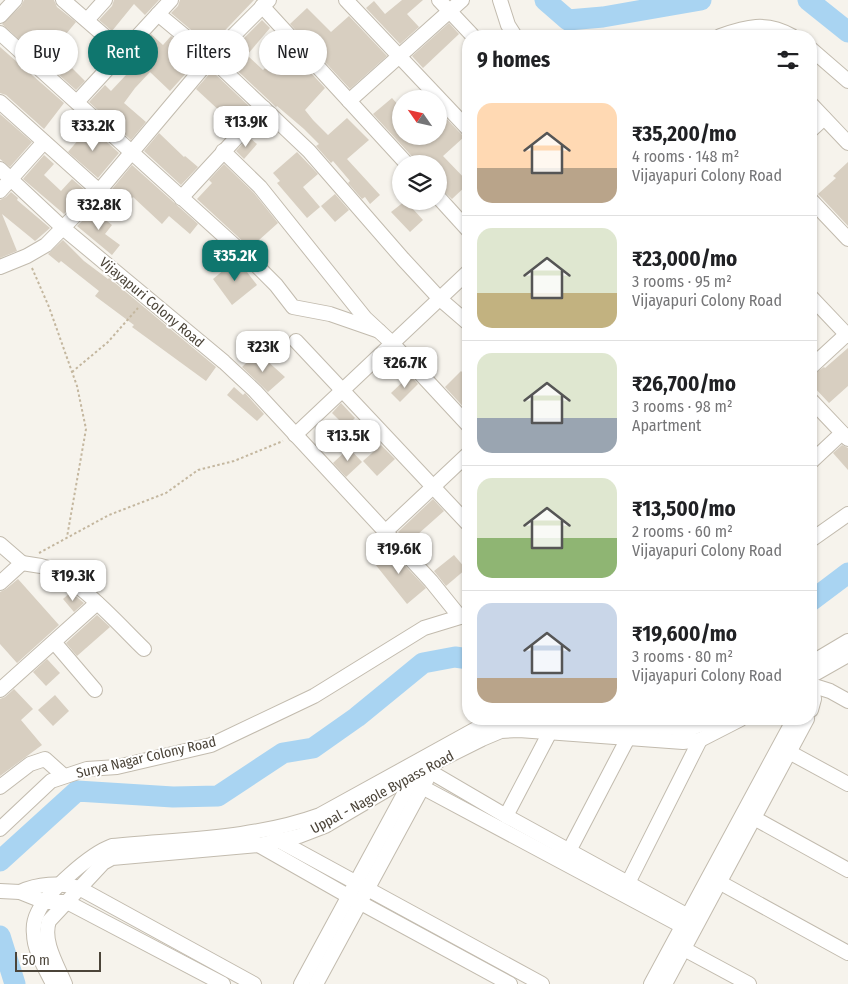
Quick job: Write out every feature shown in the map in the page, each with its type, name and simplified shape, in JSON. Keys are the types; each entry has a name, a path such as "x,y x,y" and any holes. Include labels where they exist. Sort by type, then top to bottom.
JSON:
{"street":[{"path":"0,16 15,0"},
{"path":"63,0 98,30"},
{"path":"86,20 105,0"},
{"path":"143,30 171,0"},
{"path":"346,0 462,123"},
{"path":"439,0 467,30"},
{"path":"349,100 400,57 462,0"},
{"path":"500,0 511,30"},
{"path":"238,30 265,3 399,155"},
{"path":"158,14 177,30"},
{"path":"751,30 768,26 778,30"},
{"path":"0,33 256,266 276,285 293,307 330,314 379,331"},
{"path":"817,55 848,81"},
{"path":"77,102 102,75"},
{"path":"0,267 27,256 46,245 100,191 197,75"},
{"path":"229,75 309,150 403,259 440,298 462,318"},
{"path":"0,102 100,191"},
{"path":"181,198 264,108"},
{"path":"817,110 848,143"},
{"path":"817,124 824,118"},
{"path":"0,191 12,180 44,142"},
{"path":"223,151 260,187 365,318 392,343 462,418"},
{"name":"Vijayapuri Colony Road","path":"0,169 63,228 224,362 462,613"},
{"path":"817,206 848,239"},
{"path":"447,207 462,223"},
{"path":"295,435 462,278"},
{"path":"817,303 848,334 817,362"},
{"path":"296,341 462,518"},
{"path":"817,406 845,436 817,457"},
{"path":"385,532 462,460"},
{"path":"817,536 848,514"},
{"path":"0,544 22,563 43,566 83,590 144,649"},
{"path":"0,583 22,563"},
{"path":"0,690 97,604"},
{"name":"Surya Nagar Colony Road","path":"2,823 51,781 87,769 116,767 211,745 314,696 424,628 462,617"},
{"path":"817,659 848,641"},
{"path":"54,642 95,690"},
{"path":"817,673 848,655"},
{"path":"817,688 830,691 848,701"},
{"name":"Uppal - Nagole Bypass Road","path":"53,984 34,937 34,926 38,912 60,885 93,856 112,846 240,834 294,824 320,815 483,725"},
{"path":"631,725 689,729 704,725"},
{"name":"Uppal - Nagole Bypass Road","path":"428,770 482,739 501,731 519,730 683,742 700,740 729,725"},
{"path":"651,984 791,725"},
{"path":"664,984 804,725"},
{"path":"506,816 550,732"},
{"path":"569,851 628,738"},
{"path":"628,883 700,740"},
{"path":"789,752 848,784"},
{"path":"0,787 30,764 44,760 64,776"},
{"path":"316,984 354,900 414,783 428,770 506,816 628,883 685,921"},
{"path":"414,783 685,921"},
{"name":"Uppal - Nagole Bypass Road","path":"65,984 48,941 46,930 49,921 102,863 112,858 258,845 299,836 414,783"},
{"path":"754,818 848,870"},
{"path":"263,830 361,886 542,984"},
{"path":"240,834 354,900 510,984"},
{"path":"719,882 848,953"},
{"path":"20,892 32,886 60,885 79,888 254,984"},
{"path":"0,891 20,892 45,902 67,902 223,984"},
{"path":"301,984 354,900"},
{"path":"684,949 749,984"}],"path":[{"path":"27,256 49,307 72,372 86,429 67,537"},
{"path":"72,372 108,342 147,298"},
{"path":"22,563 109,515 166,493 198,470 234,461 295,435"}],"building":[{"path":"24,0 54,0 57,7 76,22 69,30 15,30 15,36 2,24 21,6"},
{"path":"114,0 159,0 145,15 134,4 111,30 99,20 112,6"},
{"path":"180,0 254,0 225,30 191,30 171,13 178,6"},
{"path":"402,0 423,0 407,14 419,27 400,44 366,8 374,1 385,14"},
{"path":"307,8 331,32 349,16 387,56 350,89 327,64 327,30 296,30 290,24"},
{"path":"262,20 270,28 268,30 259,30 259,41 249,53 249,33"},
{"path":"449,23 459,34 423,68 412,56"},
{"path":"168,39 168,75 184,75 170,91 153,75 158,75 158,40 163,45"},
{"path":"0,47 15,60 15,75 32,75 64,103 44,129 6,95 0,93"},
{"path":"249,57 259,66 259,75 313,75 325,88 305,110 328,135 347,118 369,140 347,159 380,195 370,204 365,197 362,199 333,161 331,163 316,146 319,144 304,129 276,107 242,75 249,75"},
{"path":"78,74 85,81 76,90 59,75"},
{"path":"126,75 147,75 124,103 146,122 131,140 89,102 105,85 111,91"},
{"path":"208,75 216,75 252,109 236,126 196,89"},
{"path":"392,98 392,135 373,114"},
{"path":"0,114 32,142 10,167 0,159"},
{"path":"448,120 462,135 462,139 444,155 411,155 402,145 448,145"},
{"path":"88,125 119,153 98,178 68,152 79,139 77,137"},
{"path":"159,133 184,157 198,167 181,185 144,151"},
{"path":"249,137 257,144 244,159 236,151"},
{"path":"297,152 318,174 303,187 320,207 307,218 277,183 280,181 273,173"},
{"path":"44,155 54,164 44,175 61,191 72,179 86,191 64,214 23,179"},
{"path":"447,160 462,176 462,190 452,199 447,194"},
{"path":"848,162 848,226 818,194 836,178 833,176"},
{"path":"224,164 254,193 278,223 250,248 197,199 212,183 209,180"},
{"path":"132,165 198,224 190,234 169,216 162,224 133,197 123,208 108,194"},
{"path":"11,192 18,198 17,200 50,228 35,241 2,214 17,251 0,258 0,200"},
{"path":"335,194 349,210 335,222 321,206"},
{"path":"93,210 112,225 105,234 120,245 112,255 77,226"},
{"path":"394,210 414,210 423,220 410,232 391,212"},
{"path":"63,240 84,261 109,278 216,367 206,381 132,327 134,325 95,296 99,291 61,261 59,263 48,254"},
{"path":"237,259 257,285 232,305 213,279"},
{"path":"848,348 848,386 829,403 817,390 817,372 825,368"},
{"path":"254,355 260,362 264,358 285,377 268,392 242,367"},
{"path":"462,372 462,405 445,387"},
{"path":"410,375 418,384 400,402 391,393"},
{"path":"234,387 243,395 245,393 264,414 257,421 227,395"},
{"path":"341,403 355,418 346,427 332,413"},
{"path":"381,445 395,459 377,476 363,461"},
{"path":"842,445 848,448 848,470 833,453"},
{"path":"349,448 362,462 346,477 333,463"},
{"path":"433,499 444,511 408,543 398,532"},
{"path":"382,541 426,588 407,604 375,564 384,556 376,547"},
{"path":"454,555 462,564 462,572 446,586 434,571"},
{"path":"18,579 59,625 17,663 0,644 0,592"},
{"path":"71,592 84,603 74,612 63,599"},
{"path":"97,615 110,627 77,656 66,643"},
{"path":"47,659 60,673 46,686 33,672"},
{"path":"14,689 33,709 21,720 42,745 0,776 0,699"},
{"path":"55,695 69,711 53,726 38,710"}],"waterway":[{"path":"545,0 568,20 603,17 701,0"},
{"path":"808,0 848,32"},
{"path":"817,596 848,573"},
{"path":"0,861 77,791 173,797 218,796 283,753 313,748 357,717 423,663 455,657 462,658"},
{"path":"0,936 15,984"}]}
